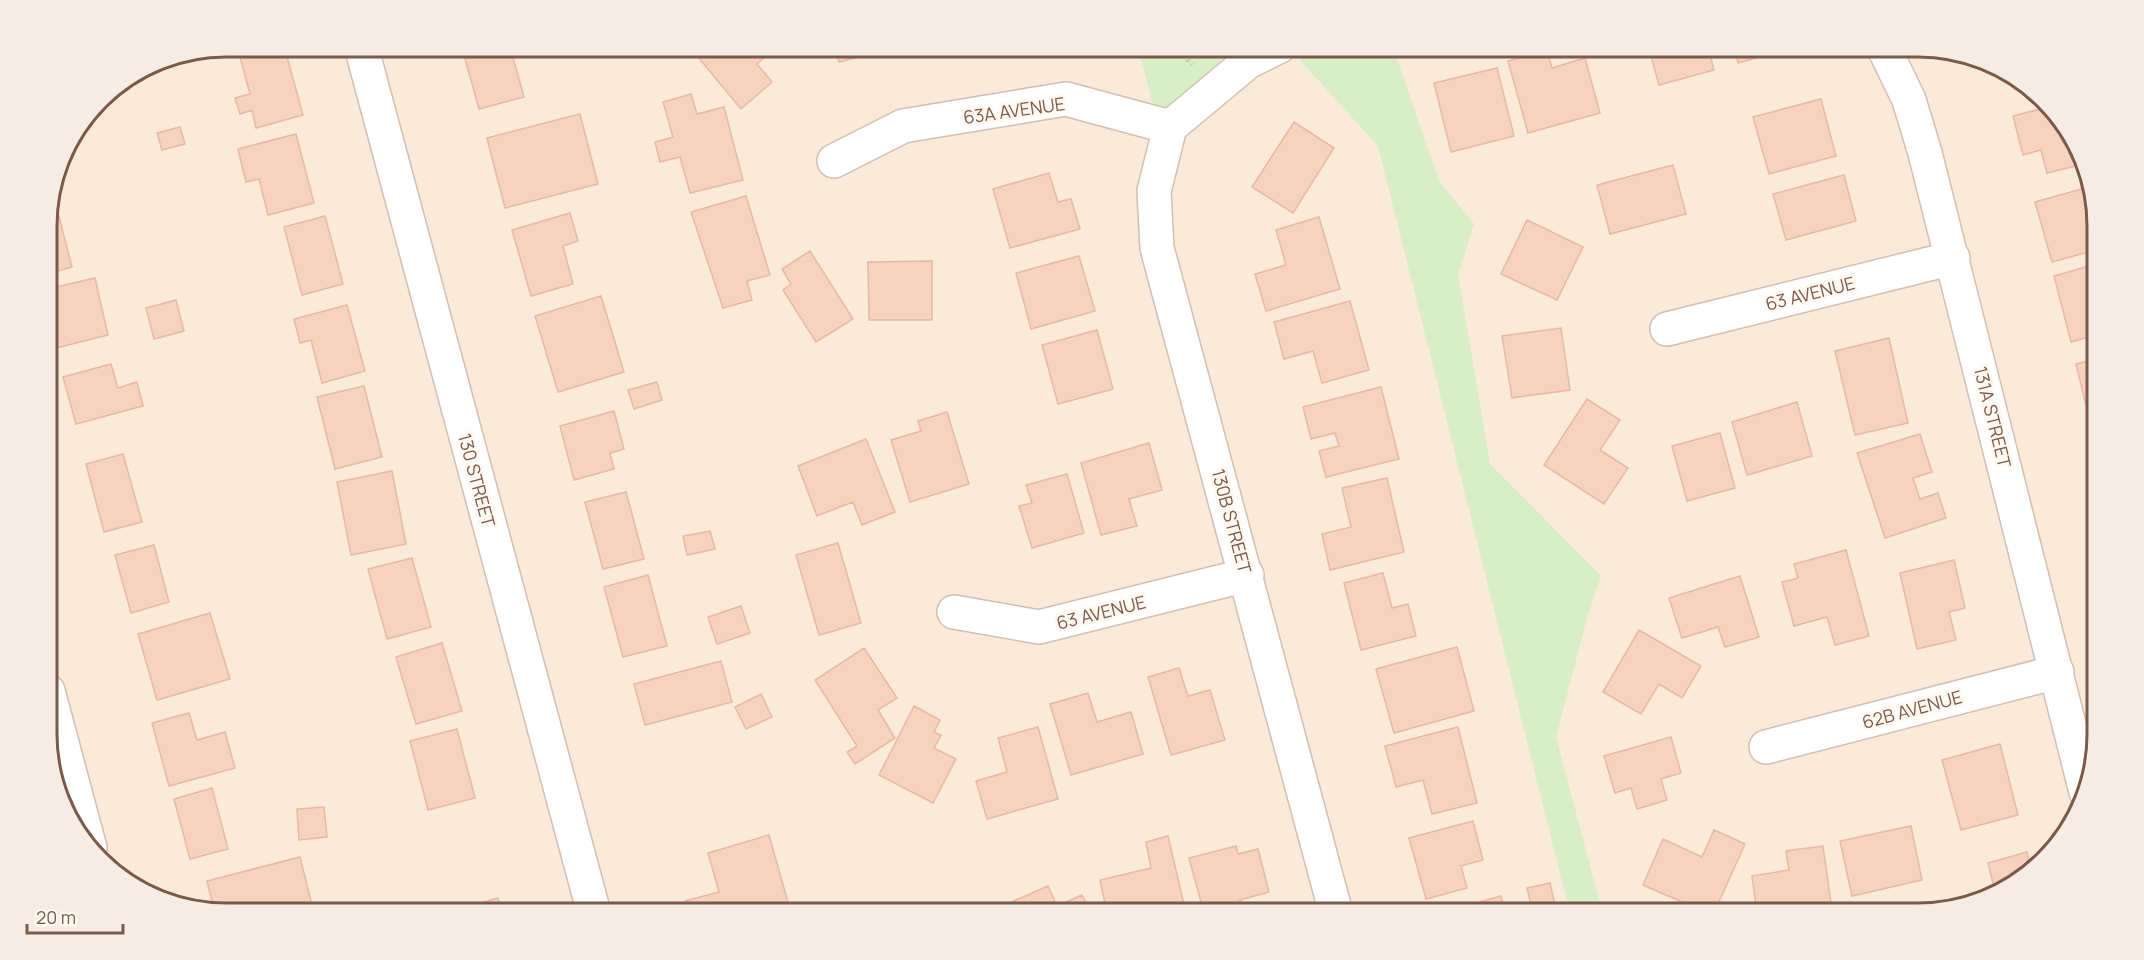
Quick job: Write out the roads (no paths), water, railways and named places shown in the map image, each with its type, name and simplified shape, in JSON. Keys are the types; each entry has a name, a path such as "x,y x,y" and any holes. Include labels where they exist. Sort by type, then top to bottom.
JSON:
{"street":[{"name":"130 STREET","path":"364,57 591,903"},
{"path":"1170,127 1248,62 1258,57"},
{"name":"131A STREET","path":"1888,57 1909,100 1953,258 2082,775"},
{"name":"63A AVENUE","path":"834,161 903,126 1066,99 1170,127"},
{"name":"130B STREET","path":"1170,127 1154,191 1157,248 1247,575 1333,903"},
{"name":"63 AVENUE","path":"1667,329 1953,258"},
{"name":"63 AVENUE","path":"954,612 1039,627 1247,575"},
{"name":"62B AVENUE","path":"1766,747 2057,672"},
{"path":"57,725 83,823"}]}
